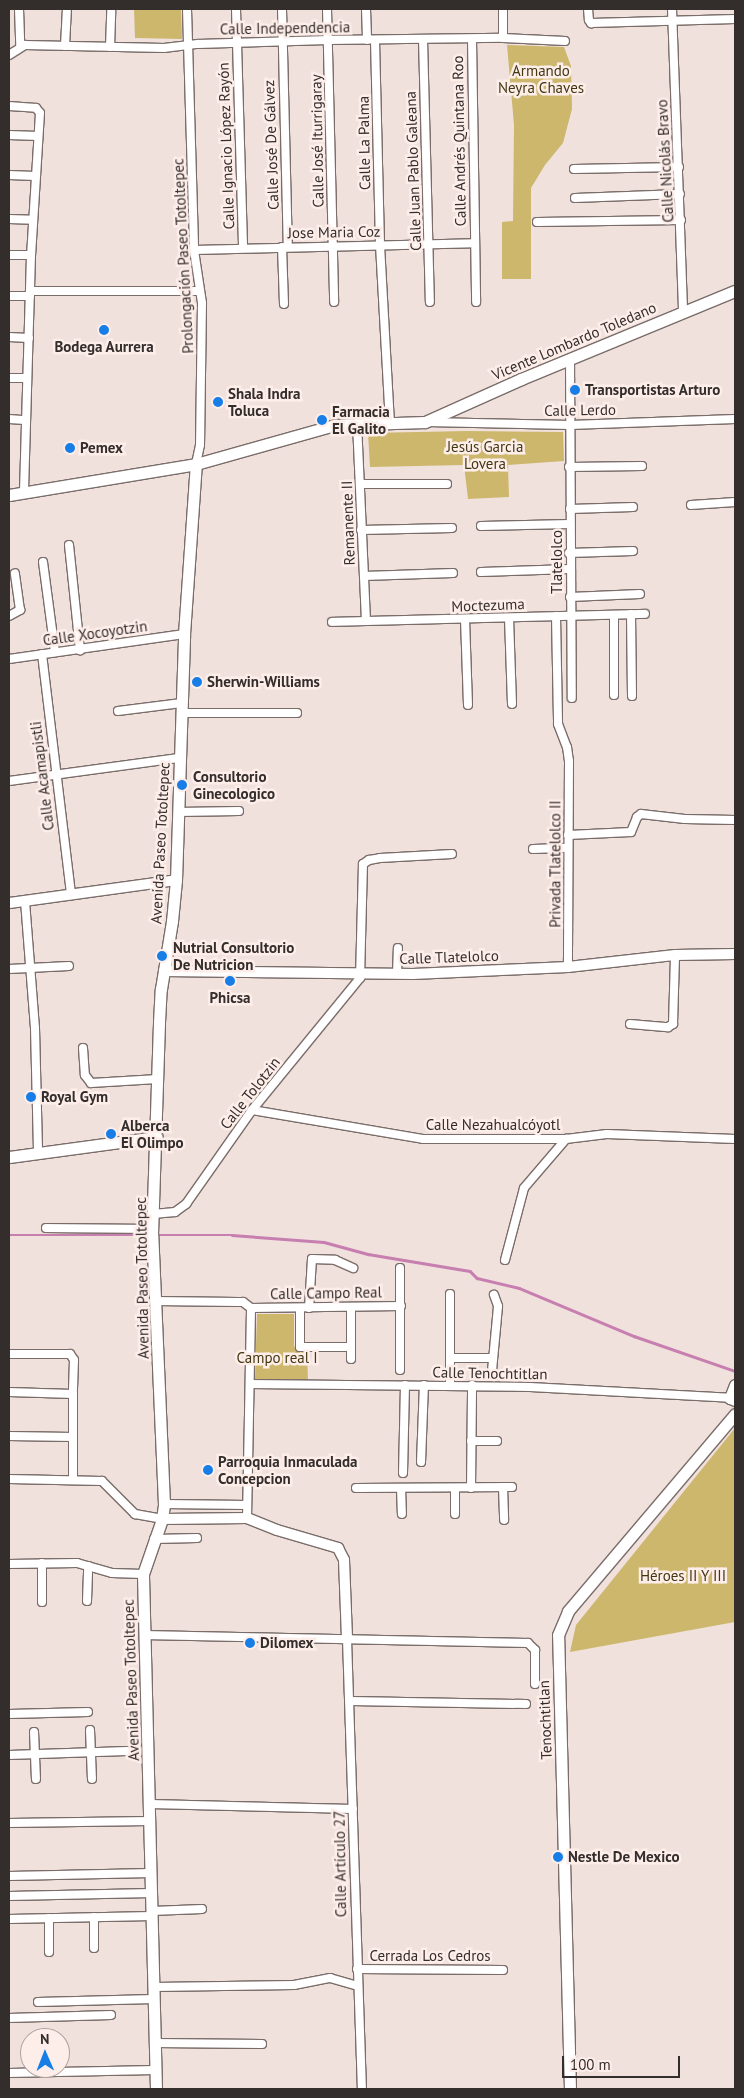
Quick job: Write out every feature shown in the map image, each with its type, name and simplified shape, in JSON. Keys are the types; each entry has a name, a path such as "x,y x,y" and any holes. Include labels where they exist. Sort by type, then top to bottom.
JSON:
{"main road":[{"name":"Vicente Lombardo Toledano","path":"425,422 570,359 735,291"},
{"path":"9,495 196,464 319,429 357,423 425,422"},
{"name":"Avenida Paseo Totoltepec","path":"156,2089 143,1574 162,1519 164,1504 152,1233 157,1136 159,1022 176,880 184,634 196,464"},
{"path":"9,1157 157,1136"},
{"path":"732,1399 735,1385"},
{"name":"Tenochtitlan","path":"570,2089 558,1635 568,1611 735,1414"}],"street":[{"name":"Prolongación Paseo Totoltepec","path":"187,9 194,250 202,303 202,395 200,445 196,464"},
{"name":"Calle Ignacio López Rayón","path":"236,9 243,248"},
{"name":"Calle José De Gálvez","path":"282,9 284,304"},
{"name":"Calle José Iturrigaray","path":"328,9 334,302"},
{"path":"366,9 367,40"},
{"path":"503,9 503,38"},
{"name":"Calle Nicolás Bravo","path":"672,9 683,312"},
{"path":"9,55 20,47 19,10"},
{"path":"65,46 67,11"},
{"path":"110,47 111,11"},
{"path":"588,12 592,23 735,19"},
{"name":"Calle Independencia","path":"20,47 25,45 164,48 236,42 503,38 565,41"},
{"name":"Calle Juan Pablo Galeana","path":"423,39 430,302"},
{"name":"Calle Andrés Quintana Roo","path":"472,39 476,302"},
{"name":"Calle La Palma","path":"376,40 380,245 390,423"},
{"path":"9,106 36,108 40,113 31,255 24,494"},
{"path":"9,135 38,136"},
{"path":"574,169 679,167"},
{"path":"9,174 35,176"},
{"path":"575,198 680,194"},
{"path":"9,220 33,220"},
{"path":"537,222 681,220"},
{"name":"Jose Maria Coz","path":"194,250 474,243"},
{"path":"9,255 31,255"},
{"path":"9,296 199,291"},
{"path":"9,337 29,338"},
{"name":"Tlatelolco","path":"570,359 569,553 572,698"},
{"path":"9,378 27,378"},
{"name":"Calle Lerdo","path":"425,422 570,425 735,419"},
{"path":"9,420 25,420"},
{"name":"Remanente II","path":"357,423 366,622"},
{"path":"569,467 642,466"},
{"path":"360,484 447,484"},
{"path":"691,505 735,502"},
{"path":"570,509 633,507"},
{"path":"481,526 570,524"},
{"path":"361,530 452,528"},
{"path":"69,546 80,650"},
{"path":"569,553 633,551"},
{"path":"44,562 56,652"},
{"path":"482,572 570,570"},
{"path":"9,616 20,610 15,572"},
{"path":"364,576 452,573"},
{"path":"570,597 640,594"},
{"path":"632,614 632,696"},
{"name":"Moctezuma","path":"332,622 644,614"},
{"path":"614,615 614,695"},
{"name":"Privada Tlatelolco II","path":"556,616 558,724 568,747 569,761 568,967"},
{"path":"509,618 512,704"},
{"path":"465,620 468,705"},
{"name":"Calle Xocoyotzin","path":"9,659 184,634"},
{"name":"Calle Acamapistli","path":"42,654 71,895"},
{"path":"118,711 181,708 297,713"},
{"path":"9,781 180,758"},
{"path":"178,812 239,811"},
{"path":"568,835 631,832 637,817 641,814 685,819 735,820"},
{"path":"533,849 568,848"},
{"path":"361,974 363,864 369,860 380,858 452,854"},
{"path":"9,903 176,880"},
{"path":"26,901 37,1088 38,1153"},
{"path":"397,974 398,948"},
{"name":"Calle Tlatelolco","path":"164,971 397,974 568,967 602,961 675,955 735,954"},
{"path":"630,1024 668,1027 673,1024 675,955"},
{"path":"9,969 69,966"},
{"name":"Calle Tolotzin","path":"153,1214 175,1212 186,1204 252,1110 326,1022 359,980 361,974"},
{"path":"83,1048 85,1075 91,1083 158,1079"},
{"name":"Calle Nezahualcóyotl","path":"252,1110 423,1139 566,1139 606,1134 735,1139"},
{"path":"505,1260 524,1188 566,1139"},
{"path":"46,1228 152,1233"},
{"path":"309,1308 312,1259 335,1260 353,1268"},
{"path":"400,1268 400,1370"},
{"path":"450,1294 450,1385"},
{"path":"492,1371 498,1306 494,1295"},
{"name":"Calle Campo Real","path":"155,1301 244,1302 251,1308 400,1306"},
{"path":"9,1479 102,1481 135,1514 144,1518 247,1518 251,1308"},
{"path":"300,1308 300,1346 351,1347"},
{"path":"351,1359 352,1308"},
{"path":"9,1354 70,1354 74,1360 71,1394 73,1479"},
{"path":"450,1358 493,1358"},
{"name":"Calle Tenochtitlan","path":"250,1384 472,1385 732,1399"},
{"path":"403,1473 405,1385"},
{"path":"421,1462 424,1385"},
{"path":"471,1488 472,1385"},
{"path":"9,1392 71,1394"},
{"path":"9,1436 73,1437"},
{"path":"471,1441 497,1441"},
{"path":"503,1487 504,1520"},
{"path":"356,1488 512,1487"},
{"path":"401,1488 402,1514"},
{"path":"455,1488 455,1514"},
{"path":"164,1504 247,1505"},
{"name":"Calle Artículo 27","path":"247,1518 277,1530 332,1545 342,1553 351,1701 357,1969 362,2089"},
{"path":"154,1539 197,1538"},
{"path":"9,1564 42,1563 88,1566 112,1573 143,1574"},
{"path":"42,1563 42,1602"},
{"path":"88,1566 88,1601"},
{"path":"144,1635 528,1642 535,1650 535,1684"},
{"path":"351,1701 526,1704"},
{"path":"9,1714 88,1712"},
{"path":"90,1730 92,1779"},
{"path":"34,1732 36,1779"},
{"path":"9,1755 127,1751"},
{"path":"150,1804 353,1809"},
{"path":"9,1823 150,1821"},
{"path":"9,1876 151,1873"},
{"path":"9,1896 152,1893"},
{"path":"9,1919 94,1917 202,1909"},
{"path":"94,1917 94,1948"},
{"path":"49,1918 49,1952"},
{"name":"Cerrada Los Cedros","path":"357,1969 503,1970"},
{"path":"154,1987 294,1985 330,1978 358,1986"},
{"path":"38,2002 154,1999"},
{"path":"9,2018 111,2015"},
{"path":"155,2043 262,2044"},
{"path":"9,2073 155,2070"}],"green space":[{"path":"134,9 181,9 182,39 135,38"},
{"name":"Armando Neyra Chaves","path":"507,45 564,47 571,66 572,109 563,143 545,165 531,188 531,279 502,279 502,222 513,221 514,125"},
{"name":"Jesús Garcia Lovera","path":"563,432 564,461 508,465 509,497 468,499 464,465 370,467 368,433"},
{"name":"Campo real I","path":"257,1314 294,1314 294,1346 299,1351 307,1352 308,1380 255,1379"},
{"name":"Héroes II Y III","path":"735,1428 735,1622 570,1652 576,1625"}],"waterway":[{"path":"9,1235 150,1235"},
{"path":"155,1235 232,1235 324,1242 368,1254 470,1271 477,1278 519,1288 634,1336 735,1371"}],"place":[{"name":"Bodega Aurrera","path":"104,330"},
{"name":"Transportistas Arturo","path":"575,390"},
{"name":"Shala Indra Toluca","path":"218,402"},
{"name":"Farmacia El Galito","path":"322,420"},
{"name":"Pemex","path":"70,448"},
{"name":"Sherwin-Williams","path":"197,682"},
{"name":"Consultorio Ginecologico","path":"182,785"},
{"name":"Nutrial Consultorio De Nutricion","path":"162,956"},
{"name":"Phicsa","path":"230,981"},
{"name":"Royal Gym","path":"31,1097"},
{"name":"Alberca El Olimpo","path":"111,1134"},
{"name":"Parroquia Inmaculada Concepcion","path":"208,1470"},
{"name":"Dilomex","path":"250,1643"},
{"name":"Nestle De Mexico","path":"558,1857"}]}
